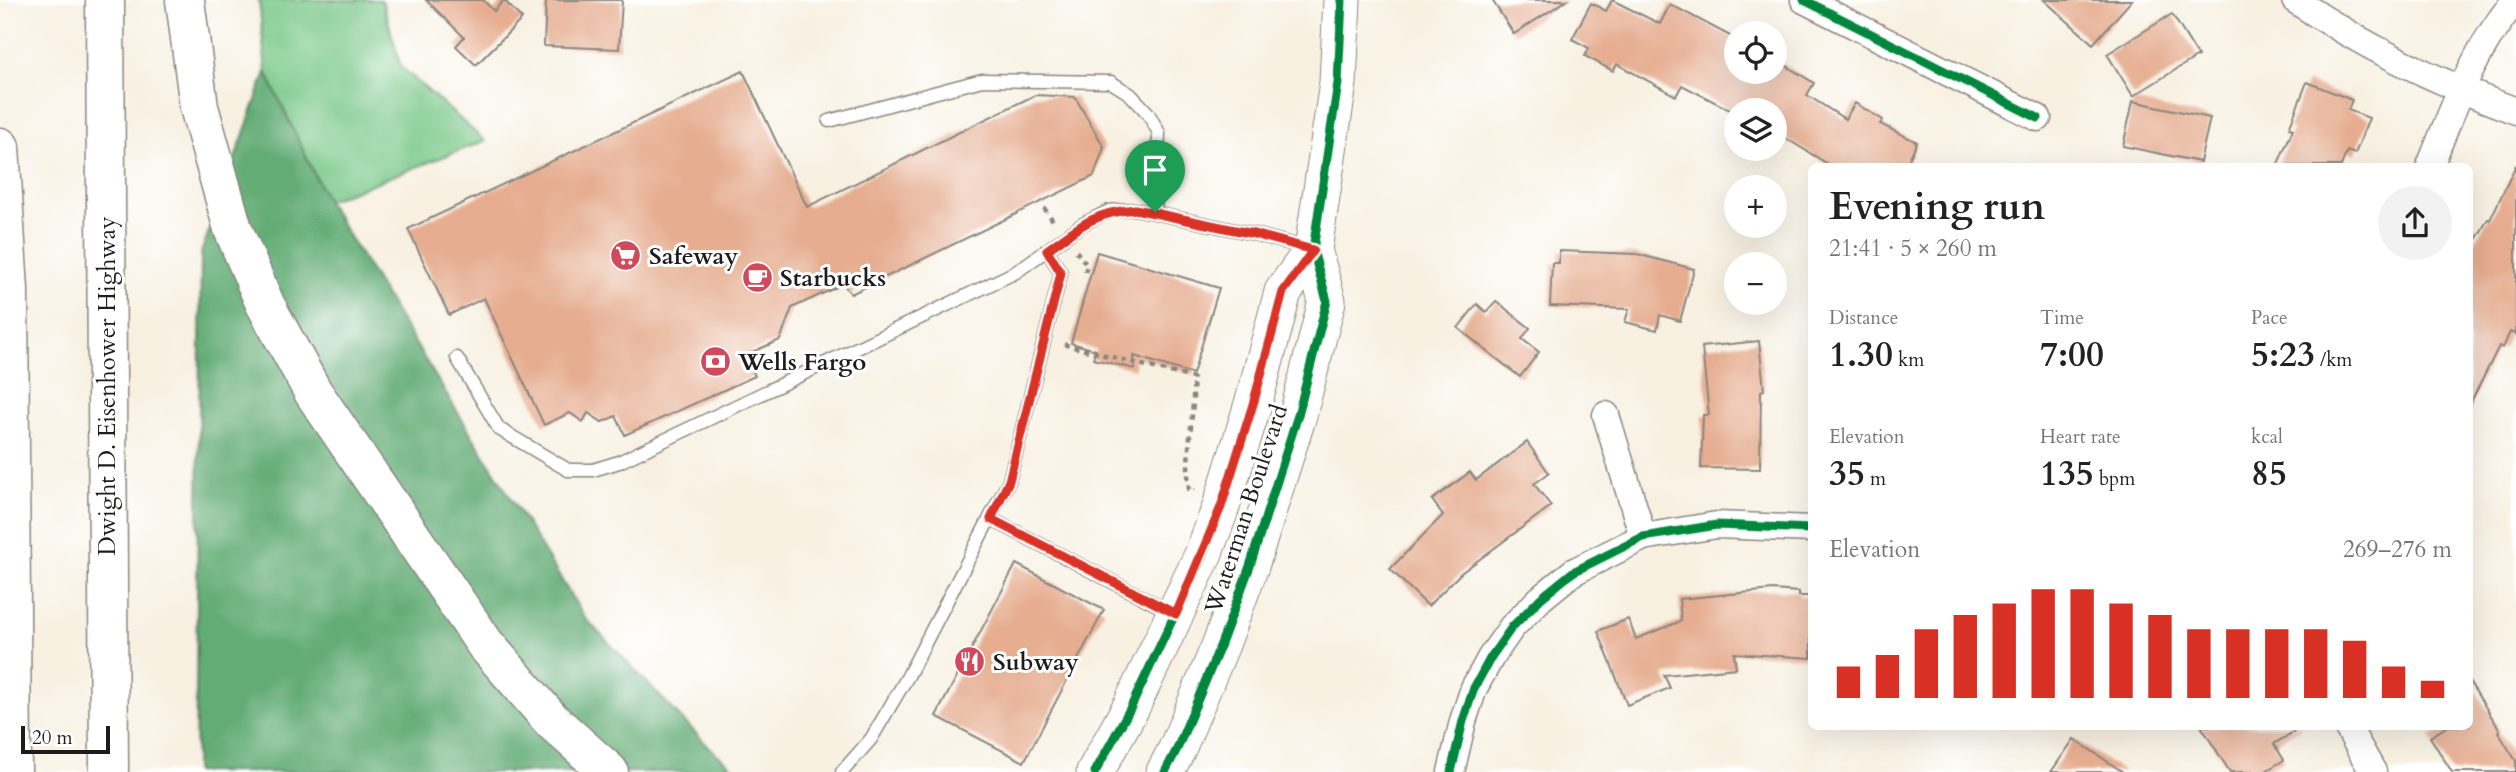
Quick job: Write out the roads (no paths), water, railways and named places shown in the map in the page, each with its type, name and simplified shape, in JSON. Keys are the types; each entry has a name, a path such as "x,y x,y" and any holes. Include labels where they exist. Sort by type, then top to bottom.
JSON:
{"highway":[{"name":"Dwight D. Eisenhower Highway","path":"105,0 109,772"},
{"path":"185,0 199,107 233,229 265,304 313,392 485,644 552,720 609,772"},
{"path":"0,147 9,290 12,772"}],"main road":[{"name":"Waterman Boulevard","path":"1165,772 1221,644 1262,528 1298,415 1327,301 1313,250 1338,83 1342,0"},
{"name":"Waterman Boulevard","path":"1096,772 1176,614 1221,507 1254,401 1283,292 1313,250"}],"street":[{"path":"1804,0 1837,7 2038,118"},
{"path":"2295,0 2403,65 2516,111"},
{"path":"2431,163 2483,48 2501,18 2516,0"},
{"path":"1606,415 1643,537"},
{"path":"1451,772 1462,721 1474,688 1491,657 1512,627 1541,598 1573,572 1643,537 1717,526 1808,529"},
{"path":"2349,730 2370,771"}],"lane":[{"path":"829,121 982,80 1111,82 1130,94 1148,113 1159,134 1155,212"},
{"path":"457,358 499,429 568,470 593,470 619,462 1016,272 1083,224 1109,211 1135,209 1155,212 1313,250"},
{"path":"842,772 871,739 902,687 1009,481 1061,273 1047,250"},
{"path":"991,519 1176,614"}],"place":[{"name":"Safeway","path":"626,256"},
{"name":"Starbucks","path":"757,278"},
{"name":"Wells Fargo","path":"715,362"},
{"name":"Subway","path":"970,662"}]}
